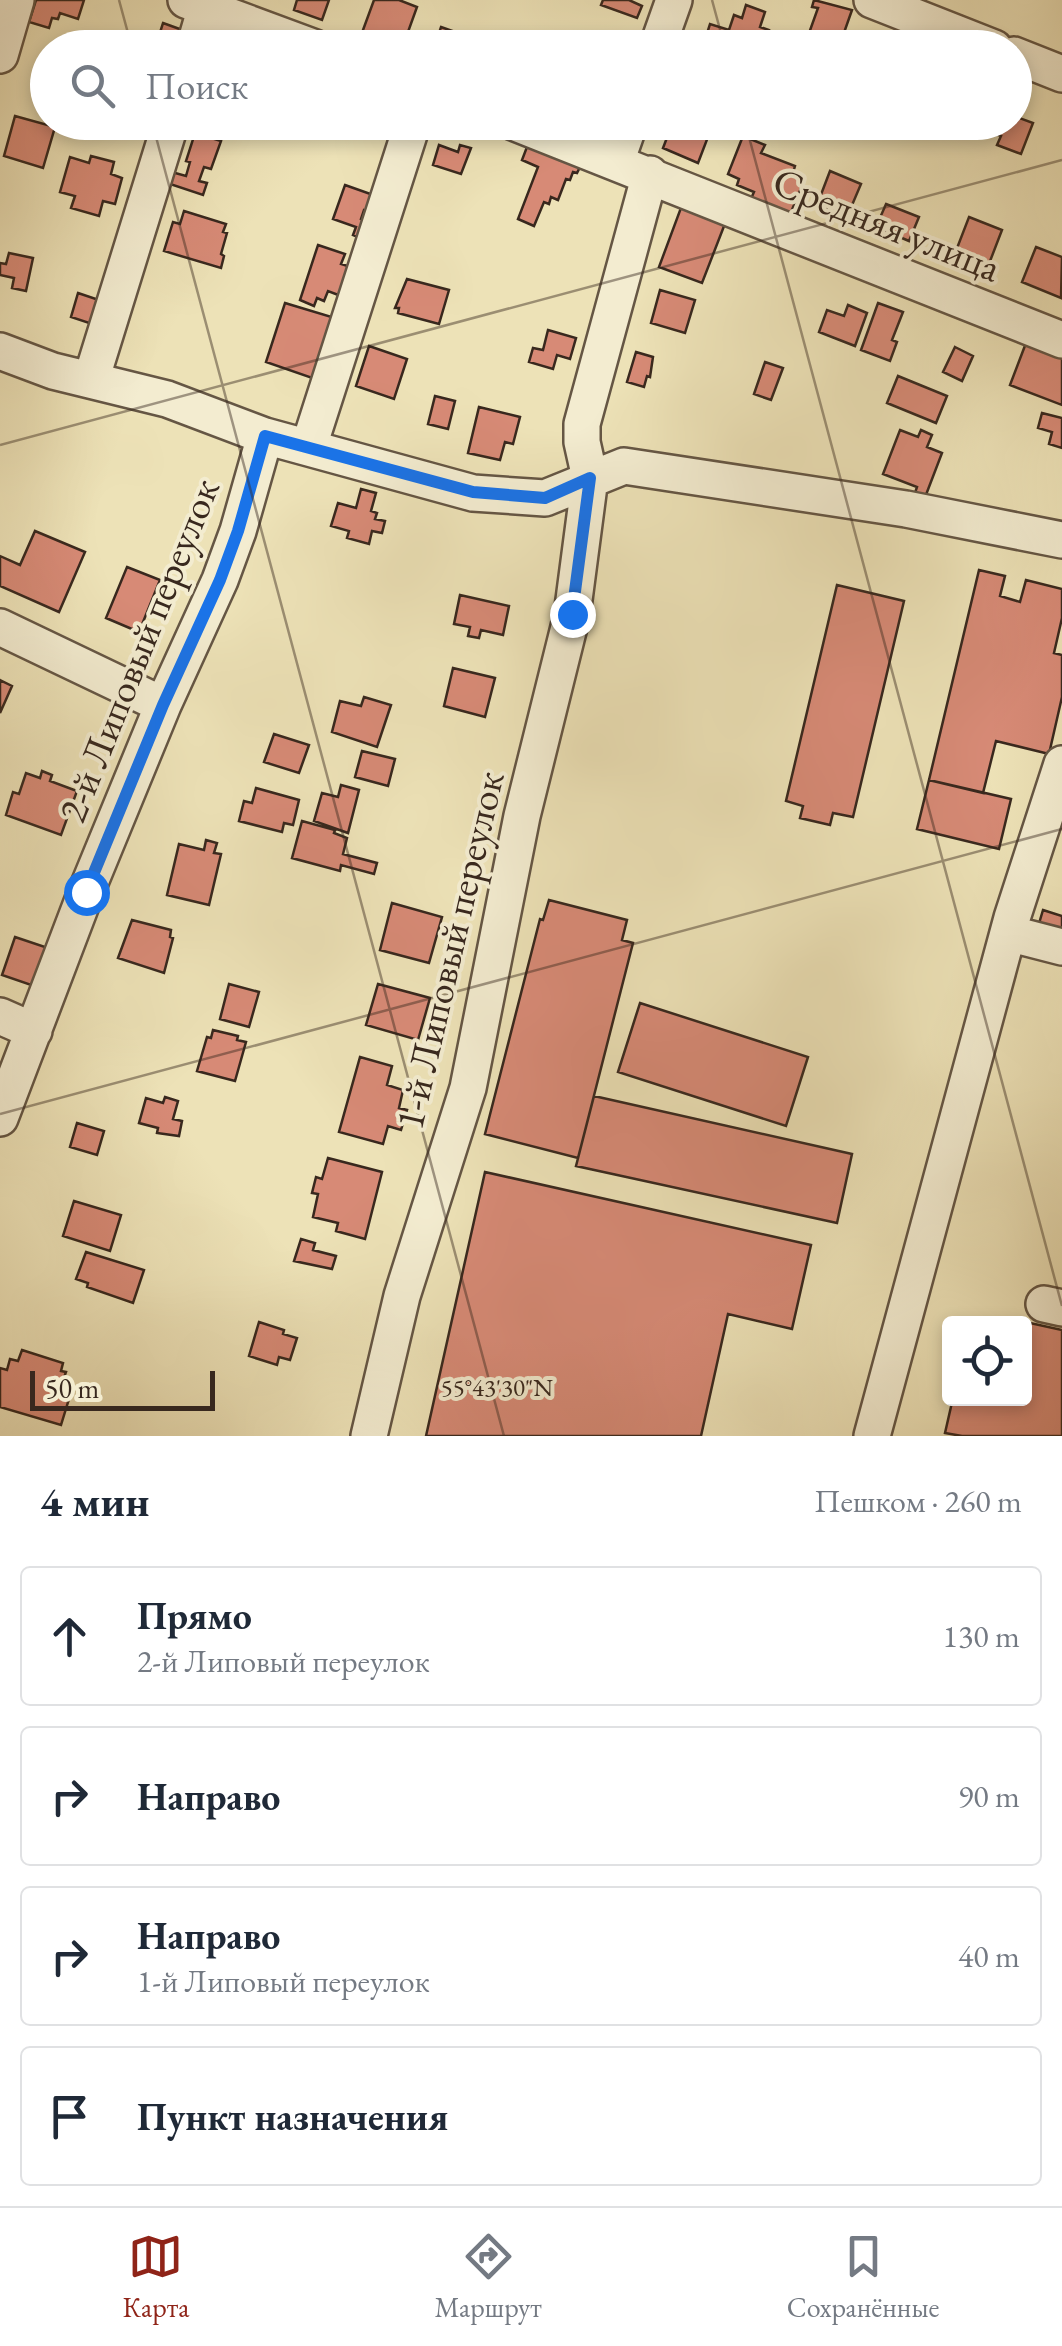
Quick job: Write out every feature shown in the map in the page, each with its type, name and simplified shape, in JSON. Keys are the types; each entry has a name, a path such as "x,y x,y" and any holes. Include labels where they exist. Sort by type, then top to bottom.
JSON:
{"street":[{"path":"0,54 16,0"},
{"path":"663,30 674,0"},
{"path":"872,0 948,30"},
{"path":"195,30 196,4 255,12 285,30"},
{"path":"1032,63 1062,74"},
{"path":"91,380 165,140"},
{"path":"310,446 407,140"},
{"name":"Средняя улица","path":"559,140 1062,340"},
{"path":"616,162 624,140"},
{"name":"1-й Липовый переулок","path":"370,1436 402,1296 468,1088 522,816 572,614 590,478 582,424 650,174"},
{"path":"0,351 53,372 167,398 265,436 473,492 545,498 624,466 906,509 1062,540"},
{"name":"2-й Липовый переулок","path":"0,1118 86,892 238,531 265,436"},
{"path":"0,627 163,705"},
{"path":"872,1436 1008,933 1062,764"},
{"path":"1008,933 1062,947"},
{"path":"0,1016 34,1031"}],"building":[{"path":"36,0 84,0 78,19 60,13 58,19 52,18 49,28 29,22"},
{"path":"297,0 329,0 322,20 294,10"},
{"path":"374,0 399,0 417,7 409,30 363,30"},
{"path":"603,0 629,0 642,6 637,18 601,5"},
{"path":"814,0 852,10 845,30 810,30 818,8 812,7"},
{"path":"746,5 765,12 760,27 769,30 729,30 734,15 742,18"},
{"path":"163,23 182,30 161,30"},
{"path":"710,24 729,30 708,30"},
{"path":"15,116 30,120 30,140 51,140 43,168 4,156"},
{"path":"193,140 221,141 211,169 204,167 199,181 207,183 203,195 164,182 168,171 186,176 190,162 186,161"},
{"path":"532,140 581,165 570,180 566,179 558,200 551,197 549,204 544,202 534,226 518,219 538,167 522,160"},
{"path":"666,140 707,140 698,163 663,148"},
{"path":"741,140 753,140 765,145 761,153 795,166 792,176 804,181 789,217 750,201 754,192 737,185 739,179 728,174"},
{"path":"999,140 1026,140 1021,154 997,145"},
{"path":"439,145 458,152 460,145 471,148 461,174 433,165"},
{"path":"91,156 114,162 111,174 122,178 115,204 103,201 99,216 71,208 75,196 60,192 70,157 89,163"},
{"path":"830,171 861,184 847,217 817,205"},
{"path":"345,185 379,197 373,213 364,210 361,219 369,222 363,239 353,235 356,227 333,219"},
{"path":"685,197 726,221 702,283 659,267"},
{"path":"886,204 919,217 909,241 876,227"},
{"path":"184,211 226,224 221,268 164,251 173,222 180,224"},
{"path":"969,217 1002,230 987,269 954,256"},
{"path":"318,245 345,254 341,264 351,267 341,296 328,291 324,301 317,298 314,306 300,300"},
{"path":"1036,247 1062,257 1061,298 1022,282"},
{"path":"9,253 33,258 26,291 12,288 14,278 0,275 0,263 6,264"},
{"path":"407,279 449,290 439,324 398,313 399,308 395,308"},
{"path":"660,290 695,300 685,333 651,323"},
{"path":"78,293 102,301 95,325 71,317"},
{"path":"285,303 335,318 315,379 266,362"},
{"path":"878,303 903,312 892,340 897,342 890,361 861,350"},
{"path":"848,305 867,313 855,346 819,332 827,310 844,316"},
{"path":"548,330 576,338 570,359 557,355 553,369 529,362 533,348 543,350"},
{"path":"1026,343 1062,358 1062,405 1010,385"},
{"path":"369,346 407,359 394,399 356,386"},
{"path":"955,347 973,356 962,381 943,372"},
{"path":"636,352 653,357 644,387 627,382"},
{"path":"765,362 783,368 771,400 754,394"},
{"path":"898,376 947,396 936,423 887,403"},
{"path":"435,396 455,401 448,429 428,424"},
{"path":"479,407 520,417 513,444 505,442 500,460 468,453"},
{"path":"1042,413 1062,418 1062,448 1049,444 1052,432 1038,428"},
{"path":"900,430 918,437 921,430 932,435 927,447 942,453 924,500 914,496 917,487 883,474"},
{"path":"361,489 376,493 371,511 377,513 375,519 385,521 382,533 372,531 369,544 347,538 349,531 331,526 338,503 356,508"},
{"path":"35,531 85,552 59,612 0,586 0,556 20,565"},
{"path":"127,567 160,580 139,632 106,618"},
{"path":"979,570 1005,576 1000,596 1020,602 1026,580 1062,589 1062,618 1054,653 1062,655 1062,697 1049,754 996,741 983,793 929,780"},
{"path":"837,585 904,601 853,817 833,813 830,825 800,818 803,806 786,801"},
{"path":"460,595 509,606 503,635 481,630 479,638 468,636 470,627 454,624"},
{"path":"453,668 495,678 485,717 444,706"},
{"path":"0,680 12,686 0,713"},
{"path":"364,697 391,705 377,747 332,732 340,701 361,706"},
{"path":"274,734 309,745 299,773 264,762"},
{"path":"362,751 395,759 388,786 355,777"},
{"path":"42,771 52,775 50,781 77,791 61,835 6,815 13,792 19,794 26,773 40,778"},
{"path":"929,780 1011,799 999,849 917,829"},
{"path":"341,785 359,790 348,833 314,821 322,793 338,797"},
{"path":"256,788 299,800 293,825 284,823 282,832 239,821 244,801 252,803"},
{"path":"302,821 335,830 334,833 347,838 343,854 377,863 374,874 341,865 340,871 292,858"},
{"path":"206,840 217,843 214,853 221,854 209,905 167,895 179,844 204,850"},
{"path":"549,900 627,920 622,940 633,943 578,1158 485,1134 540,919 543,920"},
{"path":"392,903 442,917 429,963 380,950"},
{"path":"1043,910 1062,916 1062,935 1038,927"},
{"path":"132,920 171,930 173,938 164,973 118,958"},
{"path":"15,937 48,948 34,986 2,975"},
{"path":"229,984 259,992 249,1027 220,1019"},
{"path":"378,984 430,998 418,1040 366,1025"},
{"path":"640,1003 808,1057 786,1126 618,1072"},
{"path":"213,1030 246,1042 235,1081 197,1071 207,1037 211,1038"},
{"path":"360,1057 392,1066 387,1085 403,1090 399,1108 407,1110 401,1130 388,1126 383,1144 339,1132"},
{"path":"594,1096 852,1154 837,1223 576,1166"},
{"path":"165,1097 178,1101 173,1119 182,1121 179,1136 157,1133 158,1128 139,1123 146,1098 163,1103"},
{"path":"77,1123 104,1131 97,1155 70,1147"},
{"path":"328,1158 382,1172 365,1239 336,1231 338,1223 313,1217 318,1194 312,1193 316,1177 322,1179"},
{"path":"485,1172 811,1245 792,1329 728,1314 701,1436 426,1436"},
{"path":"74,1201 121,1215 110,1251 63,1236"},
{"path":"301,1239 315,1243 313,1250 336,1256 332,1269 294,1261"},
{"path":"86,1252 144,1270 133,1303 87,1287 88,1283 76,1279"},
{"path":"259,1322 297,1338 290,1360 279,1357 277,1365 249,1356"},
{"path":"1032,1323 1062,1330 1062,1436 945,1433 951,1406 1032,1406"},
{"path":"22,1350 63,1363 61,1371 66,1372 61,1386 72,1389 61,1425 0,1407 0,1368 7,1370 10,1359 18,1361"}],"route":[{"path":"86,892 163,705 220,580 265,436 473,492 545,498 590,478 572,614"}]}
